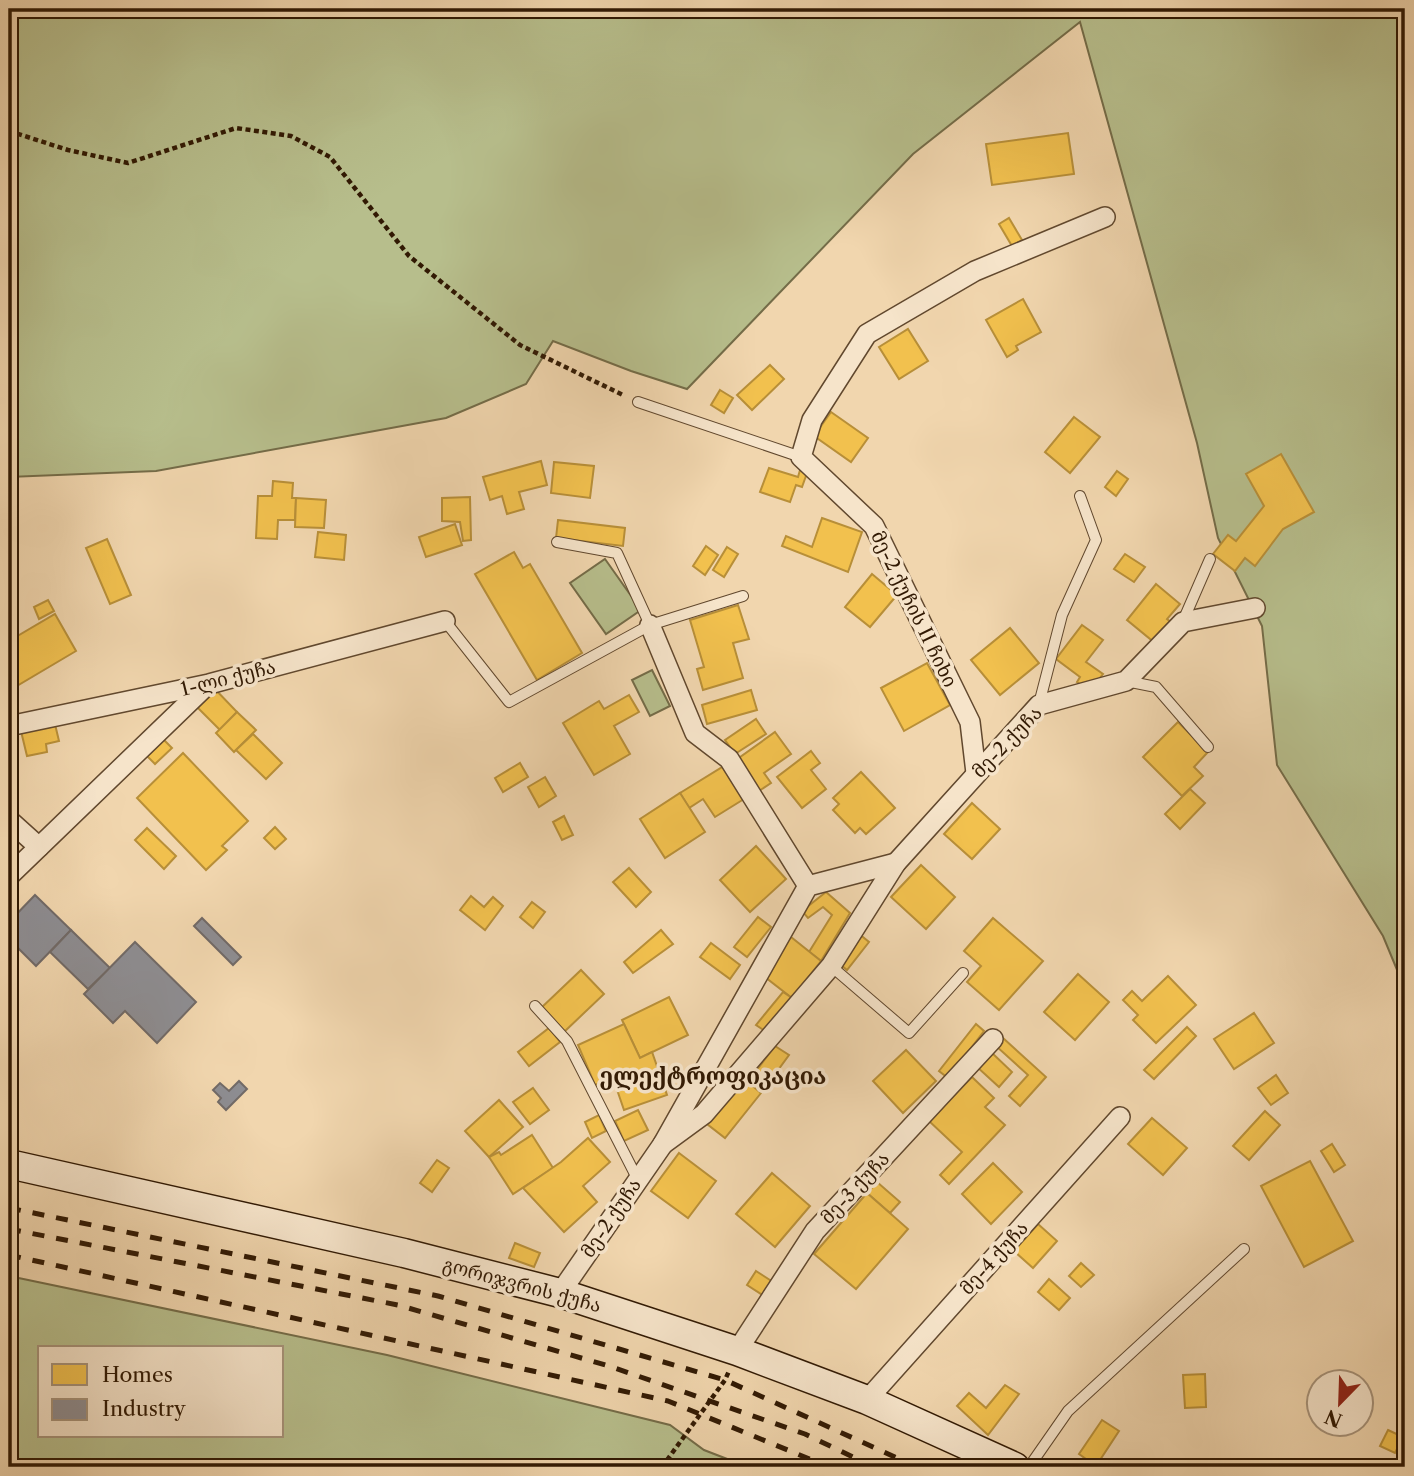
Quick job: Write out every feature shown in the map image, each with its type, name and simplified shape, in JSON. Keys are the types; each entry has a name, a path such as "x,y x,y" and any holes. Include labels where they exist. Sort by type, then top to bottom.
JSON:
{"main road":[{"name":"გორიჯვრის ქუჩა","path":"9,1164 404,1253 560,1293 737,1351 867,1400 1015,1467"}],"street":[{"path":"801,457 812,420 867,334 975,271 1105,217"},
{"name":"მე-2 ქუჩის II ჩიხი","path":"801,457 874,526 970,722 976,774"},
{"path":"1126,681 1183,622 1255,608"},
{"name":"1-ლი ქუჩა","path":"9,726 209,684 445,621"},
{"path":"650,625 695,733 729,759 808,886 896,863"},
{"name":"მე-2 ქუჩა","path":"663,1144 704,1114 831,966 896,863 1039,705 1126,681"},
{"path":"9,876 209,684"},
{"path":"9,820 39,847"},
{"name":"მე-2 ქუჩა","path":"560,1293 663,1144 808,886"},
{"name":"მე-3 ქუჩა","path":"737,1351 815,1231 993,1039"},
{"name":"მე-4 ქუჩა","path":"867,1400 1120,1117"}],"lane":[{"path":"638,402 801,457"},
{"path":"1039,705 1062,615 1096,540 1080,496"},
{"path":"557,542 617,553 650,625"},
{"path":"1183,622 1210,559"},
{"path":"445,621 509,702 650,625 744,596"},
{"path":"1126,681 1156,687 1208,747"},
{"path":"831,966 909,1033 963,973"},
{"path":"535,1006 567,1041 637,1178"},
{"path":"1029,1467 1068,1411 1244,1249"}],"path":[{"path":"9,131 68,150 128,163 236,128 291,136 330,157 409,256 520,345 638,402"},
{"path":"662,1467 725,1380 737,1351"}],"green space":[{"path":"9,9 1405,9 1405,989 1383,936 1277,765 1262,626 1218,538 1197,443 1080,22 913,154 687,389 553,341 526,384 446,418 156,471 9,477"},
{"path":"605,559 641,610 606,634 570,583"},
{"path":"652,670 670,706 650,716 632,680"},
{"path":"9,1276 387,1355 670,1425 704,1450 748,1467 9,1467"}],"building: Homes":[{"path":"1068,133 1074,174 992,185 986,144"},
{"path":"1009,218 1022,240 1012,246 999,224"},
{"path":"1023,299 1041,332 1016,346 1018,350 1007,357 986,320"},
{"path":"908,329 928,361 899,379 879,347"},
{"path":"770,365 784,379 752,410 737,395"},
{"path":"720,390 733,398 724,413 711,405"},
{"path":"831,412 868,438 851,462 814,436"},
{"path":"1074,417 1100,437 1070,473 1045,452"},
{"path":"1281,454 1314,512 1283,529 1255,566 1245,558 1235,571 1213,554 1228,535 1236,541 1264,506 1246,474"},
{"path":"541,461 547,485 519,492 524,509 507,514 502,496 490,500 483,477"},
{"path":"554,462 594,466 590,498 551,493"},
{"path":"769,468 798,477 800,470 807,473 802,487 796,485 790,502 760,492"},
{"path":"1117,471 1128,479 1116,496 1105,487"},
{"path":"273,481 293,483 292,498 296,498 295,520 278,520 277,539 256,538 258,496 272,496"},
{"path":"470,497 471,540 463,541 460,522 442,521 442,498"},
{"path":"296,498 326,500 324,528 295,527"},
{"path":"822,518 862,532 848,572 782,546 786,536 812,547"},
{"path":"558,520 625,528 623,546 556,538"},
{"path":"455,524 462,545 426,557 419,537"},
{"path":"318,532 346,535 344,560 315,557"},
{"path":"107,539 131,595 110,604 86,548"},
{"path":"706,546 718,555 705,575 693,566"},
{"path":"727,547 738,554 724,577 713,570"},
{"path":"514,552 523,568 530,564 582,653 537,680 475,574"},
{"path":"1125,554 1145,567 1134,582 1114,569"},
{"path":"872,574 897,595 870,627 845,607"},
{"path":"1156,584 1180,604 1167,619 1172,623 1155,643 1127,620"},
{"path":"48,600 54,611 39,619 34,607"},
{"path":"738,605 749,639 733,643 743,678 703,690 697,669 704,667 690,620"},
{"path":"55,614 76,651 10,690 9,641"},
{"path":"1082,625 1103,640 1086,662 1103,674 1099,679 1082,686 1077,682 1080,677 1056,659"},
{"path":"1010,628 1039,663 1000,695 971,660"},
{"path":"927,663 950,705 904,731 881,688"},
{"path":"212,686 237,712 220,730 194,704"},
{"path":"751,690 757,710 707,724 702,705"},
{"path":"629,695 639,712 614,726 630,754 594,775 563,723 599,701 604,709"},
{"path":"237,712 256,730 234,752 216,733"},
{"path":"756,719 766,734 735,754 725,740"},
{"path":"54,720 59,741 46,744 47,752 27,756 20,727"},
{"path":"1178,722 1208,752 1194,767 1203,776 1182,796 1143,757"},
{"path":"775,732 791,754 764,773 771,783 759,791 736,760"},
{"path":"253,734 282,763 266,779 236,750"},
{"path":"161,737 172,748 155,764 144,753"},
{"path":"811,751 820,763 811,770 826,789 802,808 777,777"},
{"path":"183,753 248,821 222,846 227,850 206,870 137,798"},
{"path":"520,763 528,777 503,792 495,778"},
{"path":"724,766 744,799 715,817 703,799 689,808 680,793"},
{"path":"861,772 895,808 866,834 860,828 855,833 833,810 839,804 833,798"},
{"path":"545,777 556,796 539,807 528,787"},
{"path":"1190,789 1205,803 1180,829 1165,814"},
{"path":"680,793 705,832 665,858 640,819"},
{"path":"972,803 1000,829 972,859 944,834"},
{"path":"564,816 573,835 562,840 553,822"},
{"path":"275,827 286,839 275,849 264,838"},
{"path":"147,828 176,856 164,869 135,840"},
{"path":"756,846 786,879 750,912 720,880"},
{"path":"921,865 955,897 926,929 891,897"},
{"path":"629,868 651,892 636,907 613,882"},
{"path":"826,892 850,913 821,961 809,952 832,915 823,907 808,918 802,911"},
{"path":"471,896 484,907 493,897 503,906 485,930 460,910"},
{"path":"532,902 545,912 533,928 520,917"},
{"path":"758,917 771,927 747,957 734,947"},
{"path":"993,918 1043,961 999,1010 967,982 981,966 964,951"},
{"path":"661,930 673,944 633,973 624,962"},
{"path":"858,933 869,942 847,970 836,961"},
{"path":"791,937 821,961 792,998 761,974"},
{"path":"711,943 740,965 730,979 700,957"},
{"path":"581,970 604,994 564,1032 541,1008"},
{"path":"1078,974 1109,1002 1075,1040 1044,1012"},
{"path":"1168,976 1196,1005 1156,1043 1133,1020 1138,1015 1123,1000 1132,991 1142,1001"},
{"path":"783,992 792,998 765,1031 756,1025"},
{"path":"669,997 688,1035 640,1058 622,1020"},
{"path":"1254,1013 1274,1043 1234,1069 1214,1039"},
{"path":"624,1024 640,1058 652,1052 667,1095 624,1110 613,1078 595,1085 578,1045"},
{"path":"976,1024 984,1031 948,1078 939,1071"},
{"path":"1187,1027 1196,1036 1154,1079 1144,1070"},
{"path":"549,1028 560,1042 529,1066 518,1052"},
{"path":"1003,1038 1046,1077 1020,1106 1009,1096 1028,1075 996,1046"},
{"path":"775,1046 789,1055 770,1081 756,1071"},
{"path":"906,1050 936,1081 903,1113 873,1081"},
{"path":"990,1051 1012,1072 999,1087 976,1066"},
{"path":"1276,1075 1288,1093 1271,1105 1258,1088"},
{"path":"972,1077 994,1098 985,1107 1005,1125 949,1184 940,1175 962,1152 929,1121"},
{"path":"743,1078 761,1093 725,1138 707,1124"},
{"path":"533,1088 549,1110 530,1124 513,1102"},
{"path":"499,1100 523,1127 489,1157 465,1131"},
{"path":"638,1110 648,1130 624,1141 615,1121"},
{"path":"1265,1111 1280,1125 1249,1160 1233,1146"},
{"path":"599,1115 606,1131 592,1138 585,1122"},
{"path":"1152,1118 1187,1148 1163,1175 1128,1144"},
{"path":"532,1135 553,1168 513,1194 489,1157 499,1152 501,1155"},
{"path":"588,1138 610,1162 583,1186 597,1202 564,1232 523,1188 561,1162"},
{"path":"1332,1144 1345,1165 1334,1172 1321,1151"},
{"path":"679,1153 716,1181 688,1218 651,1191"},
{"path":"437,1160 449,1168 432,1192 420,1183"},
{"path":"1310,1161 1353,1241 1304,1267 1261,1186"},
{"path":"993,1163 1022,1192 991,1224 962,1194"},
{"path":"772,1173 810,1206 775,1247 736,1214"},
{"path":"877,1182 900,1202 890,1213 867,1193"},
{"path":"867,1193 908,1229 856,1289 814,1254"},
{"path":"1038,1224 1057,1241 1033,1268 1014,1251"},
{"path":"515,1243 540,1253 534,1267 509,1258"},
{"path":"1081,1263 1094,1275 1081,1287 1069,1276"},
{"path":"756,1271 773,1282 764,1296 747,1285"},
{"path":"1049,1279 1070,1298 1059,1310 1038,1292"},
{"path":"1205,1374 1206,1407 1185,1408 1183,1375"},
{"path":"1005,1385 1019,1394 988,1435 957,1406 969,1393 986,1408"},
{"path":"1102,1420 1119,1431 1096,1466 1079,1454"},
{"path":"1388,1430 1403,1437 1395,1453 1380,1446"},
{"path":"1401,1452 1405,1454 1405,1467 1394,1467"}],"building: Industry":[{"path":"35,895 71,930 36,966 9,939 9,922"},
{"path":"202,918 241,957 233,965 194,926"},
{"path":"71,930 110,968 88,989 50,952"},
{"path":"135,942 196,1002 157,1043 125,1011 113,1023 84,994"},
{"path":"239,1081 247,1089 226,1110 218,1102 221,1098 213,1090 220,1083 229,1091"}],"railway":[{"path":"9,1208 438,1296 725,1380 917,1467"},
{"path":"9,1229 398,1305 609,1366 805,1434 874,1467"},
{"path":"9,1255 668,1401 829,1467"}],"district":[{"name":"ელექტროფიკაცია","path":"713,1076"}]}
